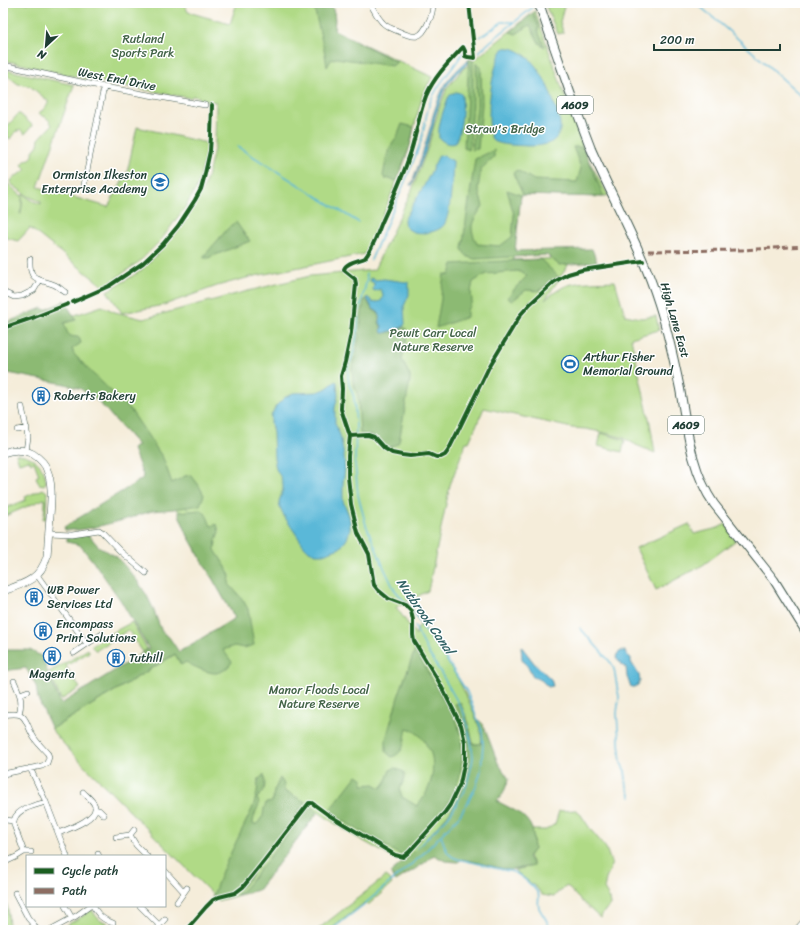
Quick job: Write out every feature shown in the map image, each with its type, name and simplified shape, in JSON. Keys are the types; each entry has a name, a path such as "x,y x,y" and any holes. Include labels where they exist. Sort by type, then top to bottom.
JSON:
{"main road":[{"name":"High Lane East","path":"537,3 541,9 590,147 633,238 654,289 666,326 689,436 701,480 708,496 774,580 805,630"}],"street":[{"path":"370,3 384,24 404,34 415,36 423,33 426,28 432,14 433,3"},
{"name":"West End Drive","path":"3,65 104,87 195,101 205,105"},
{"path":"84,184 104,87"},
{"path":"30,259 31,273 35,278 60,285 65,292"},
{"path":"3,292 14,297 22,296 34,290 40,280"},
{"path":"22,407 28,440 26,451"},
{"path":"17,430 26,428"},
{"path":"3,453 14,450 26,451 34,455 42,462 47,469 50,479 51,505 46,561 43,568 37,575 28,581 3,591"},
{"path":"49,533 72,534 99,530 108,542 146,573"},
{"path":"37,575 87,644"},
{"path":"74,653 102,634"},
{"path":"14,682 20,694 21,702 18,714"},
{"path":"20,694 28,691"},
{"path":"3,715 18,714 22,716 33,736 49,756 48,762 42,766 3,774"},
{"path":"30,768 46,802 67,855"},
{"path":"58,833 81,823 95,810 94,803 83,792"},
{"path":"24,852 13,821 20,811 46,802"},
{"path":"95,810 99,810 104,814"},
{"path":"6,820 13,821"},
{"path":"116,836 132,832 136,845 146,855"},
{"path":"6,864 24,852 31,852"},
{"path":"166,872 186,890 177,902"},
{"path":"15,893 28,918 37,930"},
{"path":"66,907 72,918"},
{"path":"50,930 89,907"},
{"path":"92,907 104,920 113,923"},
{"path":"141,907 159,925"},
{"path":"155,930 165,919"},
{"path":"796,930 805,920"}],"green space":[{"name":"Rutland Sports Park","path":"3,3 184,3 188,12 230,24 237,3 329,3 334,13 334,30 432,77 423,94 408,152 384,213 365,254 250,277 217,286 164,305 122,313 107,291 142,270 165,246 179,230 204,187 215,144 216,102 200,100 199,97 192,96 190,98 81,78 3,60"},
{"path":"313,3 329,3 334,12 334,30 397,62 392,66 336,58 331,60 327,67"},
{"path":"553,3 565,3 560,22 563,33 558,34 546,7"},
{"name":"Manor Floods Local Nature Reserve","path":"535,11 581,142 588,159 608,195 604,197 521,195 513,260 573,258 545,300 556,291 568,285 585,282 615,281 625,315 641,318 656,316 659,330 631,338 650,423 655,453 624,438 484,408 469,442 466,442 450,485 428,591 396,607 416,635 421,623 456,675 478,723 481,744 473,744 468,721 466,724 471,744 465,788 449,817 421,848 402,863 351,834 318,812 258,890 217,901 211,893 72,753 52,729 235,618 188,536 163,473 99,402 57,321 102,306 115,312 143,319 310,276 374,270 412,190 447,88 462,70"},
{"path":"533,13 539,27 538,31 545,47 539,43 530,25 516,34 510,32"},
{"path":"469,58 473,60 473,105 470,144 468,150 464,148"},
{"path":"476,63 481,67 482,104 478,149 472,150 477,105"},
{"name":"Ormiston Ilkeston Enterprise Academy","path":"3,69 74,85 38,187 108,207 127,173 137,127 207,143 204,162 197,187 186,206 161,240 140,261 104,287 30,228 18,241 3,237 3,180 22,196 22,204 23,194 33,201 41,204 41,202 28,196 11,184 11,181 26,169 22,165 26,160 32,157 33,151 38,145 39,139 52,125 50,121 39,113 48,104 48,101 30,86 18,84 3,72"},
{"path":"18,114 20,114 32,126 25,134 20,130 16,131 10,139 7,137 8,133 6,128"},
{"path":"402,124 414,127 410,146 397,181 386,178 386,180 383,176 387,155"},
{"path":"573,147 583,147 604,197 523,195 513,173 517,170 534,180 577,182 581,168"},
{"path":"494,150 494,157 481,169 478,189 483,206 472,224 474,237 477,244 500,246 512,237 514,215 507,190 521,195 515,251 592,249 597,262 559,265 547,255 475,259 466,255 462,249 475,159"},
{"path":"236,222 250,241 208,258 204,258 204,256 230,226"},
{"path":"540,259 559,277 538,291 526,290 512,301 507,298 527,276 518,271 486,274 473,282 471,292 472,302 467,310 467,317 436,328 444,274 450,275 453,264"},
{"path":"64,300 76,320 64,323 66,330 68,334 79,337 81,343 72,349 74,354 130,409 163,458 172,483 185,476 191,475 204,495 200,505 152,511 91,528 65,530 64,527 142,479 143,475 133,449 138,445 99,402 81,389 65,384 3,372 3,324 42,308 45,310 61,303"},
{"path":"364,300 367,300 372,309 378,313 382,333 406,328 407,338 402,360 410,376 410,380 399,442 387,448 373,436 360,434 358,396 353,382 352,369 356,354"},
{"path":"601,433 625,440 622,452 598,446"},
{"path":"16,454 27,456 41,466 44,471 46,483 44,485 39,484 36,477 39,475 34,462 31,463 29,460 19,463"},
{"path":"43,489 47,492 46,519 43,519 44,499 3,517 3,509 26,500 25,497"},
{"path":"200,510 206,514 211,526 217,524 219,532 215,550 230,576 229,584 243,600 248,609 254,645 244,648 234,646 223,650 232,662 221,672 216,673 205,671 186,662 181,665 175,654 52,729 38,699 36,686 26,668 3,671 3,650 30,650 41,656 61,704 149,649 121,601 98,568 80,545 67,542 67,537 89,535 98,546 117,557 136,579 146,594 162,632 169,637 179,652 235,618 188,536 178,512"},
{"path":"689,524 694,534 718,528 726,524 735,541 703,565 656,590 636,548"},
{"path":"132,622 147,649 143,652 128,630 97,650 91,646 104,637"},
{"path":"88,649 89,652 66,666 80,688 61,700 49,672"},
{"path":"415,650 457,722 461,740 462,758 461,770 449,803 415,845 408,852 402,855 328,812 357,775 363,779 363,785 374,784 381,788 385,783 390,770 395,768 404,772 405,776 400,790 402,797 417,806 428,790 432,777 433,764 431,753 421,737 407,728 404,745 400,752 392,757 386,752 386,739 398,697"},
{"path":"460,702 468,721 473,744 481,744 480,731 476,718 483,724 498,763 509,779 503,794 497,801 522,815 530,824 533,834 534,849 528,857 534,866 509,870 462,859 458,862 445,861 434,855 423,864 396,881 390,873 413,852 445,818 455,804 461,791 465,775 468,745 465,729 455,704"},
{"path":"264,774 265,787 257,798 259,804 254,816 253,824 257,824 263,816 266,803 272,802 274,791 280,778 284,784 284,791 306,802 244,885 237,890 212,898 222,871 253,807 257,793 258,780"},
{"path":"310,805 318,812 258,890 236,895 246,887"},
{"path":"576,810 606,848 612,865 606,879 604,889 610,899 611,905 606,909 600,918 567,886 558,892 554,897 542,895 537,888 514,870 534,866 529,856 534,849 532,830 546,830 555,824 559,811"},
{"path":"386,876 390,879 392,884 368,905 364,903 330,930 317,930"},
{"path":"3,891 8,909 9,930 3,930"},
{"path":"92,910 101,921 106,922 109,926 118,930 57,930 83,916"}],"water":[{"path":"504,48 514,49 523,54 531,60 541,73 551,95 560,121 558,135 550,143 527,146 505,144 492,140 489,120 490,93 499,56"},
{"path":"468,60 468,63 454,76 445,88 425,152 411,186 410,184 412,183 421,158 442,90 452,76"},
{"path":"456,92 462,95 462,120 455,143 449,144 439,138 439,128 448,98 451,94"},
{"path":"439,155 453,161 451,196 444,225 428,233 409,230 405,226 404,220 425,184"},
{"path":"370,278 375,280 384,279 409,283 409,295 404,306 405,324 403,327 382,333 380,315 372,308 366,298 367,297 370,299 373,303 381,301 383,295 380,289 375,291 373,290 374,283 370,281"},
{"path":"336,381 338,396 335,408 335,423 340,435 344,456 345,469 343,501 350,520 350,529 347,539 340,548 323,554 316,554 309,551 304,546 284,516 280,507 279,502 283,485 276,469 274,458 271,416 276,406 284,398 293,393 317,392 327,388"},
{"path":"521,646 534,663 551,679 553,686 548,687 541,680 533,677 522,659"},
{"path":"621,651 625,651 631,658 631,662 639,675 640,681 638,685 634,687 631,687 627,677 626,667 623,666 616,658 617,654"}],"waterway":[{"path":"696,3 805,99"},
{"path":"479,52 532,8"},
{"name":"Nutbrook Canal","path":"480,37 502,22 515,22"},
{"name":"Nutbrook Canal","path":"371,260 420,144 427,111 434,93 463,52"},
{"path":"238,147 358,222"},
{"name":"Nutbrook Canal","path":"331,930 361,907 421,856 460,815 477,784 481,770 483,745 482,731 467,692 416,615 394,589 366,525 358,495 355,463 356,424 354,397 349,384 348,368 353,354 359,312 367,279 366,274"},
{"path":"415,627 429,654 464,713 471,741 473,757 466,787 453,810 417,848"},
{"path":"580,628 612,664 614,669 619,697 617,713 621,763 625,771 627,787 631,797"},
{"path":"441,836 448,853 453,857 512,872 528,882 538,893 539,908 547,921 549,930"}],"marked path":[{"path":"648,251 742,250 805,246"}],"cycle path":[{"path":"186,930 213,900 235,893 243,887 309,803 312,803 327,814 395,855 403,857 445,812 460,784 465,760 465,742 461,725 439,682 414,641 411,611 405,605 389,599 374,585 369,554 358,533 351,504 348,477 350,436 341,409 341,376 351,333 356,284 355,279 344,269 350,263 365,258 373,245 405,168 413,144 423,104 433,82 463,47 465,56 475,58 469,3"},
{"path":"73,302 109,286 143,263 163,244 178,226 201,189 210,151 212,105"},
{"path":"350,436 368,435 374,437 384,448 392,453 410,456 429,454 436,457 445,455 489,367 521,314 531,303 554,282 568,274 582,270 643,261"},
{"path":"3,328 68,304"}],"place":[{"name":"Ormiston Ilkeston Enterprise Academy","path":"160,182"},
{"name":"Arthur Fisher Memorial Ground","path":"570,364"},
{"name":"Roberts Bakery","path":"41,396"},
{"name":"WB Power Services Ltd","path":"34,597"},
{"name":"Encompass Print Solutions","path":"43,631"},
{"name":"Magenta","path":"52,656"},
{"name":"Tuthill","path":"116,658"}],"park label":[{"name":"Straw's Bridge","path":"505,129"},
{"name":"Pewit Carr Local Nature Reserve","path":"433,340"}]}
